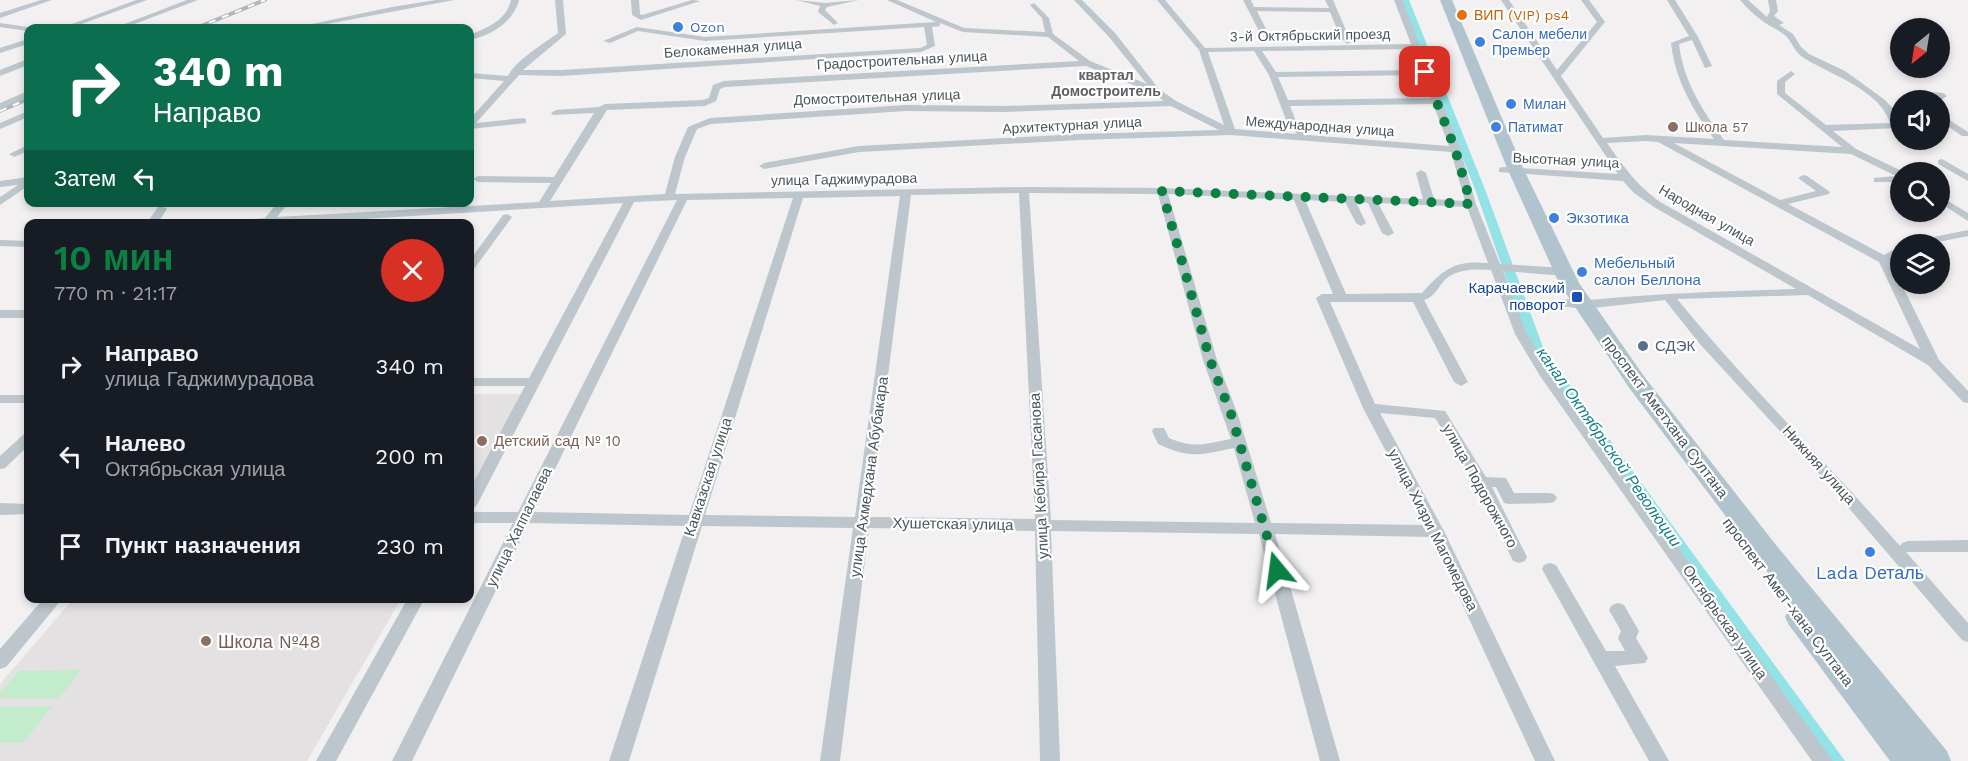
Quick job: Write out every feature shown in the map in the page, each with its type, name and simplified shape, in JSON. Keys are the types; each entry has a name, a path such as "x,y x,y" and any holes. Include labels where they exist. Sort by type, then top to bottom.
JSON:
{"main road":[{"name":"проспект Амет-хана Султана","path":"1436,0 1510,171 1524,221 1558,271 1574,304 1621,383 1909,761"},
{"path":"1446,0 1510,171"},
{"name":"проспект Аметхана Султана","path":"1574,304 1766,552 1935,761"}],"street":[{"path":"0,16 48,0"},
{"path":"76,24 143,0"},
{"path":"129,24 194,0"},
{"path":"392,9 398,0"},
{"path":"316,24 450,0"},
{"path":"474,36 504,20 511,13 515,0"},
{"path":"474,120 512,76 562,34 559,0"},
{"path":"635,0 636,15 641,18 696,0"},
{"path":"800,0 825,5 855,0"},
{"path":"891,0 944,23 972,32 1049,35 1050,27 1034,5"},
{"path":"1078,0 1112,35 1156,91"},
{"path":"1161,0 1203,50 1231,132"},
{"path":"1247,0 1262,29"},
{"path":"1329,0 1350,48"},
{"name":"Октябрьская улица","path":"1398,0 1455,149 1471,204 1486,238 1494,267 1521,334 1547,376 1822,761"},
{"name":"Народная улица","path":"1505,0 1545,61 1558,74 1599,141 1626,178 1638,190 1658,205 1933,362"},
{"path":"1558,74 1601,22 1585,0"},
{"path":"1671,0 1694,37 1708,66"},
{"path":"1744,0 1762,17 1790,36 1798,49 1806,56 1849,77 1890,111"},
{"path":"1772,0 1774,11 1770,16 1791,32 1790,36"},
{"path":"825,5 821,10 834,23"},
{"path":"1252,9 1334,10"},
{"path":"330,24 340,19"},
{"name":"Белокаменная улица","path":"607,41 637,29 705,39 928,26 944,23"},
{"path":"0,25 24,28"},
{"name":"Белокаменная улица","path":"512,76 921,50 932,46 928,26"},
{"path":"1281,34 1343,36"},
{"name":"Международная улица","path":"1049,35 1087,63 1156,91 1173,104 1231,132 1455,149"},
{"path":"1694,37 1675,43 1676,57 1685,82 1721,142"},
{"path":"0,51 24,42"},
{"name":"3-й Октябрьский проезд","path":"1203,50 1417,46"},
{"path":"1257,50 1273,75 1293,125 1307,139"},
{"name":"Градостроительная улица","path":"603,109 705,103 713,99 716,87 719,85 1087,63"},
{"path":"0,73 24,64"},
{"path":"0,68 12,69"},
{"path":"1273,75 1425,72"},
{"path":"1791,74 1781,81 1781,94 1853,151 1890,169"},
{"path":"474,75 512,76"},
{"path":"0,106 24,96"},
{"path":"1284,103 1437,101"},
{"path":"1882,102 1890,102"},
{"name":"Домостроительная улица","path":"676,196 680,157 693,128 699,123 906,108 1005,109 1173,104"},
{"path":"474,107 485,107"},
{"path":"556,113 603,109"},
{"path":"545,202 603,109"},
{"path":"0,126 24,116"},
{"path":"474,125 523,121"},
{"path":"1950,123 1967,134"},
{"path":"1825,128 1890,127"},
{"name":"Архитектурная улица","path":"764,166 859,149 1079,137 1231,132"},
{"path":"1950,132 1967,134"},
{"name":"Высотная улица","path":"1599,141 1640,138 1853,151"},
{"path":"1660,139 1884,260 1933,362 1968,399"},
{"path":"14,154 24,150"},
{"path":"1950,167 1968,178"},
{"name":"Высотная улица","path":"1510,171 1626,178"},
{"path":"1421,173 1429,202"},
{"path":"1780,203 1825,192 1803,178"},
{"path":"478,179 558,180"},
{"path":"1878,180 1890,179"},
{"path":"0,184 24,181"},
{"path":"0,202 24,184"},
{"name":"улица Гаджимурадова","path":"474,207 676,196 1024,190 1162,191 1471,204"},
{"name":"улица Кебира Гасанова","path":"1024,190 1043,525 1050,761"},
{"path":"1162,191 1210,360 1239,442 1265,528 1330,761"},
{"name":"улица Ахмедхана Абубакара","path":"830,761 864,522 906,193"},
{"name":"Кавказская улица","path":"619,761 799,194"},
{"name":"улица Хаппалаева","path":"402,761 525,517 676,196"},
{"path":"1298,196 1341,298 1418,298 1426,296 1444,275 1470,265 1558,271"},
{"path":"1349,198 1361,223"},
{"path":"474,496 630,199"},
{"path":"1371,199 1388,233"},
{"path":"1950,206 1968,218"},
{"path":"270,219 280,207"},
{"name":"улица Гаджимурадова","path":"297,219 472,207"},
{"path":"155,219 162,209"},
{"path":"474,262 507,217"},
{"path":"1950,237 1968,233"},
{"path":"0,243 24,244"},
{"path":"1884,260 1890,256"},
{"path":"1574,304 1668,296 1809,292"},
{"name":"Нижняя улица","path":"1668,296 1704,340 1828,474 1968,635"},
{"name":"улица Хизри Магомедова","path":"1341,298 1322,298 1370,408 1436,531 1545,761"},
{"path":"1418,298 1461,382"},
{"path":"0,314 24,314"},
{"path":"474,382 535,382"},
{"path":"0,399 24,399"},
{"name":"улица Подорожного","path":"1370,408 1440,414 1482,482 1519,557"},
{"path":"1159,431 1163,441 1184,450 1196,451 1239,442"},
{"path":"0,464 24,442"},
{"path":"1482,482 1501,482 1509,498 1549,498"},
{"path":"0,509 24,509"},
{"name":"Хушетская улица","path":"474,517 1436,531"},
{"path":"1908,547 1968,546"},
{"path":"1550,569 1659,761"},
{"path":"0,662 51,603"},
{"path":"326,761 414,603"},
{"path":"1601,659 1639,658 1627,638 1630,631 1618,610"}],"shaded area":[{"name":"Детский сад № 10","path":"474,394 521,394 474,482"},
{"name":"Школа №48","path":"70,603 399,603 307,761 0,761 0,684"}],"green space":[{"path":"81,670 59,698 0,698 0,693 19,671"},
{"path":"0,706 52,706 23,743 0,743"}],"waterway":[{"name":"канал Октябрьской Революции","path":"1405,0 1481,192 1538,350 1835,761"}],"railway":[{"path":"206,24 265,0"},
{"path":"0,111 24,101"}],"place":[{"name":"ВИП (VIP) ps4","path":"1462,15"},
{"name":"Ozon","path":"678,27"},
{"name":"Салон мебели Премьер","path":"1480,42"},
{"name":"Милан","path":"1511,104"},
{"name":"Патимат","path":"1496,127"},
{"name":"Школа 57","path":"1673,127"},
{"name":"Экзотика","path":"1554,218"},
{"name":"Мебельный салон Беллона","path":"1582,272"},
{"name":"Карачаевский поворот","path":"1577,297"},
{"name":"СДЭК","path":"1643,346"},
{"name":"Детский сад № 10","path":"482,441"},
{"name":"Lada Dеталь","path":"1870,552"},
{"name":"Школа №48","path":"206,641"}],"district":[{"name":"квартал Домостроитель","path":"1106,84"}],"route":[{"path":"1277,570 1231,414 1210,360 1162,191 1471,204 1455,149 1425,72"}]}
